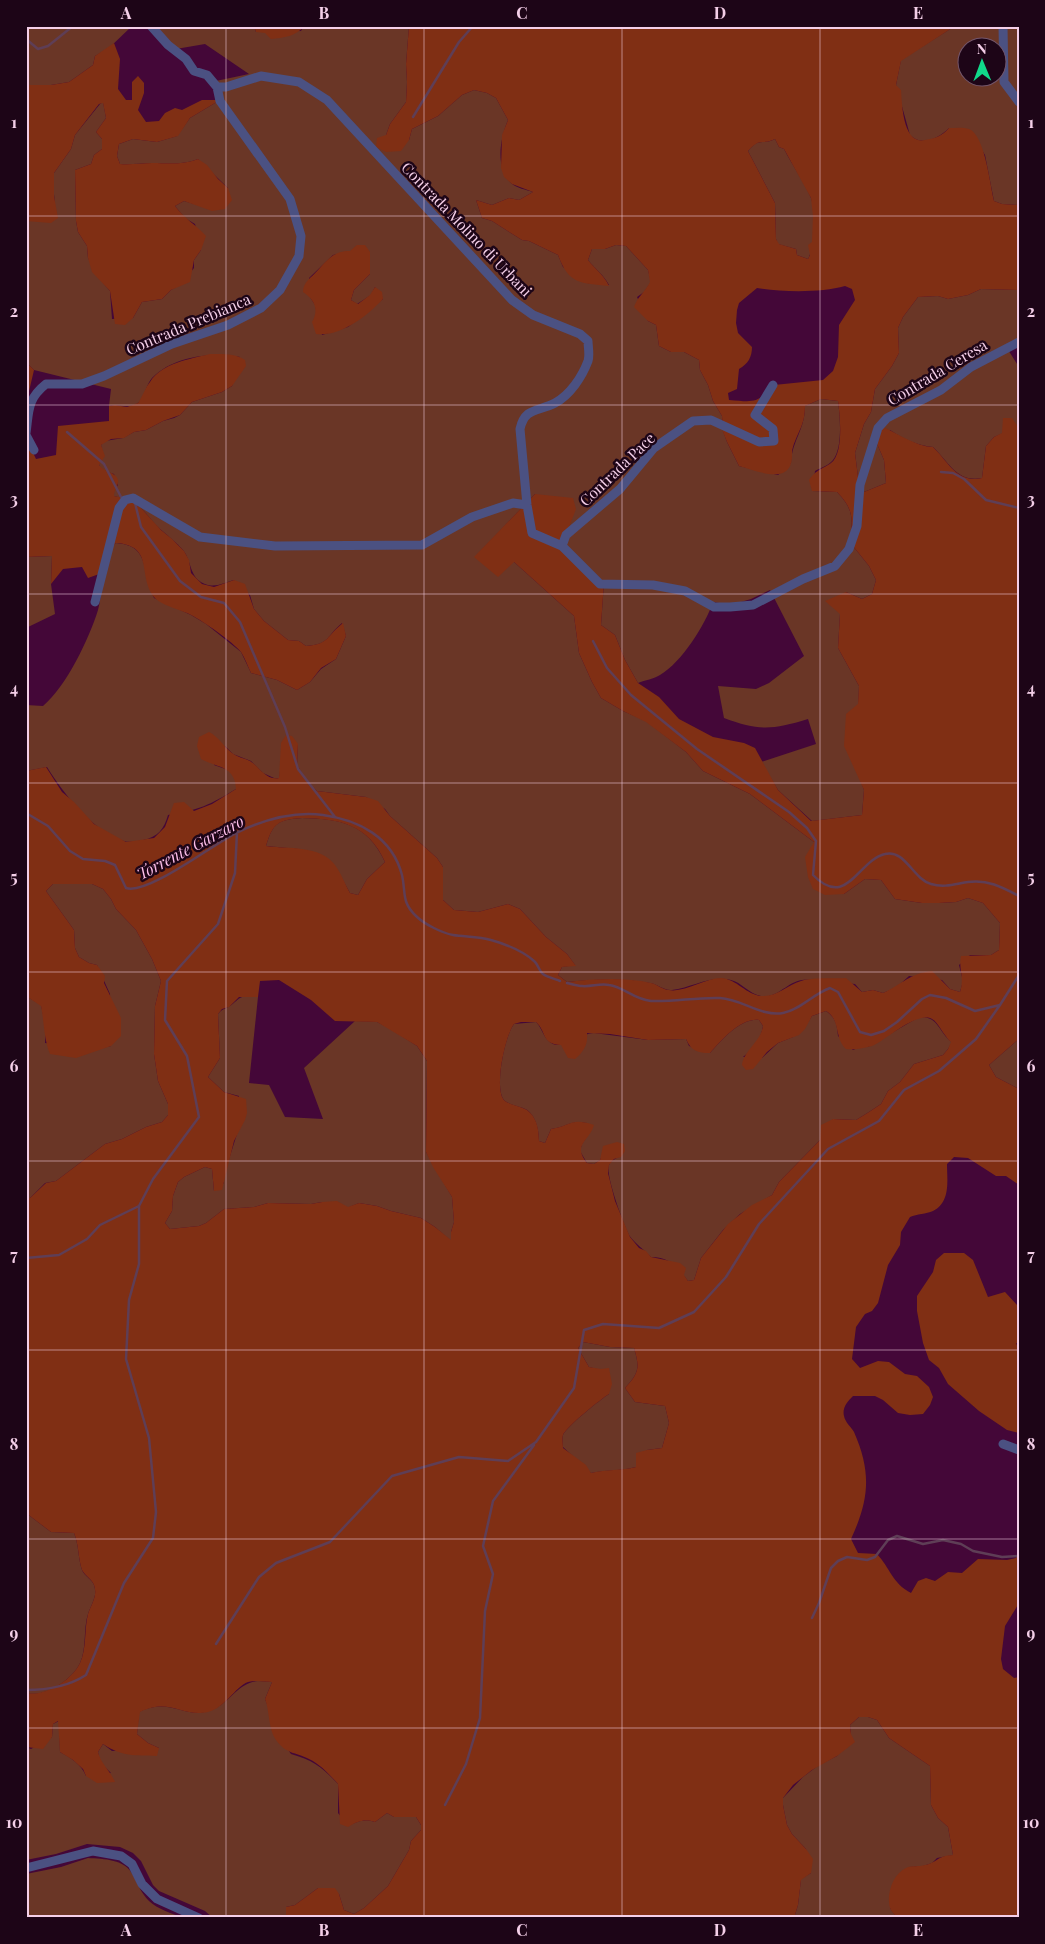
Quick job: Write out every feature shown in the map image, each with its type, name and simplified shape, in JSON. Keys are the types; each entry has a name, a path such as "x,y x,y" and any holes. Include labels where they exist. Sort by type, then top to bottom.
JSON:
{"street":[{"path":"151,26 168,45 186,59 194,71 207,75 217,88"},
{"path":"1003,26 1004,82 1019,102"},
{"name":"Contrada Molino di Urbani","path":"217,88 261,76 299,82 327,100 512,300 533,315 580,334 588,341 589,360 566,396 553,404 528,413 522,420 520,429 527,505"},
{"name":"Contrada Prebianca","path":"34,450 26,434 29,409 34,395 46,384 82,384 104,376 172,344 228,325 261,308 280,290 299,256 301,236 290,200 220,101 217,88"},
{"name":"Contrada Ceresa","path":"562,546 600,584 653,585 685,591 714,607 730,608 754,605 803,579 834,566 849,549 857,526 860,485 878,428 887,418 941,390 971,367 1019,342"},
{"name":"Contrada Pace","path":"562,546 566,535 620,489 654,448 693,421 711,420 759,442 774,441 773,430 755,415 773,385"},
{"path":"95,602 119,508 125,500 133,498 200,537 275,546 422,545 472,516 513,503 527,505 532,533 562,546"},
{"path":"1003,1444 1019,1450"},
{"path":"26,1868 93,1851 121,1856 132,1864 142,1884 157,1899 200,1918"}],"shaded area":[{"path":"26,26 132,26 109,48 95,56 93,65 69,82 51,85 29,85 26,127"},
{"path":"132,26 254,26 256,32 301,31 304,26 409,26 406,102 390,124 386,135 409,140 412,129 438,116 462,95 474,90 487,93 496,98 508,120 501,144 503,169 513,185 533,192 519,200 509,198 492,205 476,200 482,218 492,221 522,240 529,241 558,255 563,267 587,283 609,285 588,260 592,249 605,249 616,245 626,246 648,270 651,282 644,292 637,297 648,321 656,325 659,346 671,352 684,352 699,360 700,370 708,385 713,401 722,416 723,431 727,442 739,466 778,475 791,463 803,422 805,406 821,399 838,401 840,440 838,448 831,462 815,471 813,491 837,492 846,503 852,520 849,541 869,566 876,580 872,594 862,599 846,592 840,614 838,648 859,686 856,768 864,790 862,815 812,821 778,790 761,762 816,744 808,719 775,727 756,727 724,718 718,686 756,689 769,683 804,656 770,590 751,599 731,605 713,602 699,632 676,661 658,676 638,683 625,660 615,635 601,625 604,582 563,543 535,494 475,557 514,562 574,616 579,653 601,698 623,711 646,721 686,752 703,771 750,794 814,842 844,894 865,879 881,880 895,899 922,903 939,903 956,902 968,898 983,903 1000,923 999,950 991,955 970,955 959,965 963,981 960,992 950,989 942,980 909,976 897,987 883,993 873,990 862,992 855,984 802,980 767,996 757,995 735,981 723,979 708,980 672,990 630,980 567,982 558,975 562,967 575,965 567,954 546,937 520,909 508,904 478,912 454,910 443,900 443,867 437,858 390,816 385,809 366,797 317,791 308,783 297,765 298,744 281,765 279,778 263,773 251,761 233,754 225,746 214,765 231,771 236,779 236,789 204,806 168,815 165,824 156,834 148,839 134,842 126,842 112,836 90,820 70,800 47,767 26,771 26,705 43,706 52,698 76,662 89,635 100,603 104,552 116,543 134,548 140,555 154,598 206,624 241,652 251,673 277,680 297,690 310,682 321,669 336,659 346,636 342,623 327,639 314,645 306,646 299,641 288,640 264,621 254,609 250,595 234,580 220,585 205,584 200,581 193,574 186,554 178,544 160,529 134,502 114,496 114,490 118,485 114,474 102,470 99,465 102,451 101,445 105,441 123,438 134,432 146,430 163,421 174,418 180,415 192,402 222,392 232,386 240,357 217,355 182,360 152,378 143,397 132,406 109,406 111,389 34,370 26,362 26,221 36,221 55,205 54,173 71,149 75,135 100,104 103,102 106,118 96,132 102,139 102,149 94,155 91,164 75,170 76,221 78,232 87,246 88,258 110,291 112,319 133,318 142,302 162,299 181,284 194,268 194,260 201,250 195,224 185,218 175,206 184,201 194,204 228,188 198,159 181,163 120,164 117,156 119,144 133,139 157,142 177,136 190,118 220,100 211,82 249,74 205,44 176,49 155,29","holes":["350,251 370,252 370,274 354,290 351,300 357,304 371,295 375,287 383,299 348,327 322,335 315,305 310,297 309,278 333,255"]},
{"path":"254,26 304,26 294,34 271,39 265,33 256,32"},
{"path":"409,26 955,26 901,61 896,85 901,90 905,122 912,136 918,140 936,137 949,128 969,129 975,133 983,150 994,201 1002,204 1019,205 1019,290 981,289 968,295 948,299 938,296 918,297 903,317 898,328 899,353 875,389 871,412 864,424 855,453 859,485 864,492 886,483 884,460 875,439 883,427 913,442 933,447 959,475 973,479 982,478 986,446 994,437 1002,433 1003,418 1012,418 1018,427 1019,1039 989,1065 996,1077 1019,1089 1019,1185 1006,1176 996,1176 968,1158 954,1157 947,1164 947,1190 943,1202 933,1211 910,1217 901,1232 900,1245 888,1265 878,1303 872,1311 865,1314 856,1327 852,1359 860,1368 878,1361 889,1362 905,1374 917,1376 929,1387 933,1397 930,1405 923,1414 910,1415 898,1413 883,1400 875,1396 853,1396 846,1405 844,1413 860,1447 866,1474 865,1499 862,1512 851,1539 858,1553 877,1554 895,1580 911,1593 918,1581 926,1578 935,1581 948,1572 962,1573 978,1559 1007,1560 1016,1558 1019,1549 1019,1603 1005,1626 1001,1659 1003,1669 1014,1678 1019,1677 1019,1918 897,1918 892,1912 889,1903 890,1891 894,1880 901,1871 908,1867 925,1865 953,1855 948,1827 938,1818 931,1805 930,1766 889,1738 877,1720 868,1717 859,1717 850,1725 851,1734 855,1742 837,1756 812,1770 793,1785 783,1798 787,1825 813,1859 811,1873 801,1880 798,1905 794,1918 286,1918 286,1907 295,1905 318,1888 335,1888 344,1910 354,1914 364,1908 388,1886 409,1850 411,1841 421,1830 421,1825 416,1817 394,1817 387,1813 375,1822 361,1821 348,1827 340,1824 338,1784 317,1764 283,1748 273,1736 265,1699 272,1682 248,1682 220,1706 208,1712 199,1713 160,1707 140,1712 137,1734 148,1743 159,1748 157,1756 123,1753 103,1744 98,1752 115,1782 97,1783 86,1776 83,1769 73,1760 60,1752 58,1721 53,1724 52,1737 43,1749 26,1747 26,1693 33,1694 57,1686 71,1675 80,1663 85,1645 88,1614 94,1600 95,1589 93,1583 82,1570 74,1533 51,1532 26,1513 26,1198 30,1198 46,1183 56,1181 105,1144 162,1122 168,1115 168,1104 158,1081 154,1054 155,1006 161,981 152,959 136,930 116,909 103,889 92,884 53,884 46,891 74,930 75,948 79,957 97,965 105,976 104,983 121,1018 121,1036 111,1046 76,1058 50,1054 45,1037 41,1006 26,996 26,771 46,767 62,792 94,824 126,842 154,838 165,827 174,803 184,802 194,811 212,804 236,789 235,781 229,772 201,759 197,746 199,737 209,732 216,736 236,756 250,761 266,775 279,778 281,743 286,735 292,736 298,744 297,765 308,783 317,791 366,797 378,801 390,816 437,858 443,867 443,900 454,910 478,912 508,904 520,909 546,937 567,954 576,966 562,967 558,975 567,982 620,979 651,983 667,990 675,990 721,978 732,981 756,995 767,996 806,980 846,978 862,992 873,990 883,993 918,974 932,971 950,989 960,992 962,982 961,956 991,955 999,950 1000,923 983,903 968,898 956,902 939,903 922,903 895,899 881,880 865,879 844,894 825,895 813,889 808,877 805,857 814,842 750,794 703,771 686,752 646,722 601,698 579,653 574,616 514,562 498,577 474,557 535,494 573,498 576,509 563,543 604,582 601,625 615,635 625,660 638,683 659,697 679,719 713,737 744,743 755,748 778,790 811,821 862,815 864,790 844,746 846,714 858,704 859,686 838,648 840,614 825,601 846,592 862,599 872,594 876,580 869,566 849,541 852,520 846,503 837,492 812,491 809,480 831,463 838,451 840,416 838,401 821,399 805,406 803,423 792,449 791,463 783,473 769,474 739,466 723,432 722,416 713,401 708,385 700,370 699,360 684,352 671,352 659,346 656,325 648,321 634,307 650,282 648,270 626,246 616,245 605,249 592,249 588,260 609,286 583,283 577,281 567,272 558,255 529,241 522,240 492,221 482,218 476,200 492,205 509,198 519,200 533,192 512,184 504,177 501,168 502,135 508,120 496,98 487,93 474,90 462,95 438,116 412,129 409,140 401,151 386,152 376,147 377,138 386,135 390,124 406,102","holes":["775,139 779,147 784,149 811,198 813,216 812,242 808,245 810,255 808,259 797,255 796,249 779,244 776,239 775,203 748,151 759,142","845,286 852,289 855,300 839,325 838,357 833,371 823,380 774,385 759,399 750,401 729,400 728,393 737,389 739,369 745,365 752,351 752,347 738,333 736,323 739,303 757,288 813,291","302,818 329,820 351,826 370,839 385,862 367,879 358,895 350,893 335,865 321,854 303,849 266,846 274,828 287,820","279,980 311,1000 335,1021 377,1022 417,1046 427,1061 426,1152 452,1197 454,1222 451,1240 421,1218 359,1203 348,1207 337,1201 311,1204 268,1203 254,1207 224,1209 199,1226 170,1229 165,1223 172,1211 173,1196 178,1182 184,1177 205,1167 212,1169 214,1191 222,1190 234,1141 247,1113 246,1099 224,1092 208,1077 220,1058 218,1014 239,997 258,997 260,981","826,1011 834,1019 842,1045 846,1049 857,1049 866,1048 882,1041 904,1026 926,1017 932,1019 951,1042 943,1055 914,1064 900,1082 888,1091 881,1104 869,1112 856,1120 833,1119 821,1125 820,1140 779,1182 772,1195 752,1205 728,1224 701,1258 694,1280 688,1281 684,1275 686,1268 680,1263 651,1257 646,1251 639,1248 630,1237 615,1201 608,1173 609,1165 614,1159 621,1157 625,1151 624,1144 617,1142 603,1146 600,1160 594,1164 587,1163 581,1151 581,1147 594,1125 580,1122 571,1123 551,1129 545,1143 539,1141 537,1125 533,1116 525,1109 505,1101 500,1086 500,1075 507,1040 514,1024 521,1022 536,1022 547,1040 561,1045 568,1058 575,1059 585,1047 587,1033 610,1034 648,1040 686,1039 695,1050 710,1053 738,1026 745,1022 759,1020 763,1026 761,1032 743,1060 742,1065 746,1070 753,1069 767,1052 778,1043 799,1035 805,1029 812,1016","583,1342 610,1347 634,1348 637,1370 625,1388 635,1402 665,1406 669,1423 662,1448 636,1453 636,1467 591,1473 586,1465 563,1448 563,1436 570,1426 609,1394 612,1384 609,1368 589,1367 578,1348"]},
{"path":"955,26 1019,26 1019,205 1002,204 994,201 985,155 969,130 949,128 935,138 925,141 915,139 910,135 896,85 901,60"},
{"path":"114,43 120,59 118,89 126,100 132,100 132,82 138,76 144,83 144,93 138,110 146,122 159,121 165,113 175,108 182,110 202,100 220,100 190,118 178,136 157,142 133,139 119,144 117,156 120,164 181,163 198,159 207,165 228,188 232,200 225,209 212,211 184,201 175,206 206,236 201,250 194,260 190,282 171,290 162,299 142,302 133,318 125,325 115,324 110,291 92,272 87,246 78,232 76,221 75,170 91,164 94,155 102,149 102,139 96,132 106,118 103,103 99,104 75,135 71,149 54,173 54,196 58,218 51,223 26,221 26,127 29,85 51,85 69,82 93,65 95,56"},
{"path":"775,139 779,147 784,149 805,185 813,204 814,229 808,259 797,255 796,249 778,244 776,239 775,203 748,151 758,142 767,142"},
{"path":"357,245 365,245 370,252 370,274 354,290 351,300 358,304 370,295 375,287 382,292 383,299 369,312 344,329 325,334 316,334 312,322 315,306 303,292 304,285 332,256 340,252 350,251"},
{"path":"981,289 1019,290 1019,339 1005,345 1019,367 1019,438 1018,427 994,437 986,446 982,478 973,479 954,470 933,447 910,441 890,430 875,439 884,460 886,483 864,492 859,485 855,453 864,424 871,412 875,389 899,353 898,328 903,317 918,297 938,296 948,299 968,295"},
{"path":"210,354 233,355 245,360 246,366 232,386 222,392 192,402 180,415 146,430 134,432 124,438 111,439 101,445 105,456 99,465 117,477 118,482 114,496 129,499 141,508 184,551 189,560 191,573 202,584 214,587 234,580 245,584 254,609 264,621 288,640 299,641 306,646 314,645 327,639 343,623 346,636 336,659 321,668 310,682 297,690 277,680 251,673 241,652 225,637 187,613 157,600 146,580 141,556 128,545 116,543 104,552 102,573 88,578 82,567 63,569 51,584 52,556 26,557 26,438 36,459 56,455 58,426 109,421 109,406 127,407 138,403 148,384 162,370 185,360"},
{"path":"26,362 34,370 26,404"},
{"path":"52,556 51,584 55,614 26,628 26,557"},
{"path":"302,818 328,820 351,826 361,831 378,849 385,862 367,879 358,895 350,893 340,875 298,849 266,846 271,832 277,824 287,820"},
{"path":"53,884 92,884 103,889 116,909 136,930 152,959 161,981 155,1006 154,1054 158,1081 168,1104 168,1115 162,1122 105,1144 56,1181 45,1183 30,1198 26,1198 26,996 41,1005 46,1028 45,1043 97,1049 111,1046 110,994 97,965 79,957 75,948 74,930 46,891"},
{"path":"247,996 258,997 249,1083 269,1085 285,1117 323,1119 304,1068 355,1021 377,1022 417,1046 427,1061 426,1152 452,1197 454,1222 451,1241 421,1218 359,1203 347,1208 322,1202 311,1204 268,1203 254,1207 224,1209 199,1226 170,1229 165,1223 172,1211 173,1196 178,1182 184,1177 205,1167 212,1169 214,1191 224,1183 224,1175 237,1134 239,1096 224,1092 208,1077 220,1058 218,1014 239,999"},
{"path":"826,1011 835,1022 838,1036 853,1050 860,1047 868,1047 919,1017 926,1017 935,1022 952,1042 943,1055 914,1064 900,1082 888,1091 881,1104 869,1112 856,1120 833,1119 820,1140 779,1182 772,1195 740,1214 723,1230 701,1258 694,1280 688,1281 677,1267 668,1261 651,1257 629,1235 616,1200 609,1170 611,1162 621,1156 603,1153 600,1160 594,1164 587,1163 580,1151 586,1138 587,1123 572,1123 551,1129 545,1143 539,1141 537,1126 531,1113 505,1101 502,1095 500,1075 504,1051 514,1024 536,1022 547,1039 557,1045 594,1033 648,1040 686,1039 689,1046 710,1053 738,1026 752,1020 759,1020 763,1026 760,1035 753,1047 743,1057 762,1058 778,1043 793,1037 812,1016"},
{"path":"1019,1039 1019,1089 996,1077 989,1065"},
{"path":"944,1253 964,1253 973,1260 988,1297 1005,1292 1017,1305 1017,1321 1019,1323 1019,1344 1016,1343 1019,1350 1019,1433 1007,1430 979,1411 948,1384 939,1368 929,1360 923,1343 917,1311 917,1296 933,1272 936,1260"},
{"path":"583,1342 610,1347 634,1348 637,1370 625,1388 635,1402 665,1406 669,1423 662,1448 647,1450 636,1467 591,1473 563,1447 563,1436 570,1426 609,1394 601,1370 589,1367 578,1348"},
{"path":"26,1513 51,1532 74,1533 82,1570 93,1583 95,1589 94,1600 89,1610 80,1663 71,1676 57,1686 41,1693 33,1694 26,1693"},
{"path":"258,1681 272,1682 265,1699 269,1709 271,1725 291,1754 317,1765 338,1784 338,1813 348,1826 361,1821 375,1822 387,1813 394,1817 416,1817 421,1825 421,1830 411,1841 409,1850 388,1886 364,1908 354,1914 344,1910 339,1894 318,1888 295,1905 286,1907 286,1918 213,1918 205,1911 159,1891 153,1885 141,1861 133,1853 120,1847 87,1844 56,1854 26,1860 26,1747 31,1749 52,1737 53,1724 59,1721 60,1752 72,1759 86,1776 111,1773 100,1762 98,1752 103,1744 112,1751 159,1748 148,1743 137,1734 139,1712 159,1707 199,1713 208,1711 222,1704 244,1686"},
{"path":"859,1717 877,1720 889,1738 930,1766 931,1805 938,1818 948,1827 953,1855 937,1858 932,1863 923,1866 909,1867 890,1908 897,1918 794,1918 798,1905 801,1879 811,1873 806,1849 792,1834 787,1825 783,1798 803,1777 819,1765 837,1756 851,1734 850,1725"},
{"path":"88,1858 114,1861 125,1866 152,1904 184,1918 26,1918 26,1874 61,1867"}],"waterway":[{"path":"26,39 38,49 48,46 73,26"},
{"path":"413,117 459,42 473,26"},
{"path":"67,432 104,464 121,497"},
{"path":"941,472 953,473 964,479 986,500 1019,508"},
{"path":"135,503 141,527 180,581 201,597 224,603 240,622 285,727 298,769 335,817"},
{"path":"593,641 607,668 631,695 697,749 789,812 807,828 816,841 813,875 825,884 835,887 844,885 876,858 885,854 892,854 904,860 919,876 931,884 945,886 975,881 1000,887 1019,896"},
{"name":"Torrente Garzaro","path":"26,813 48,826 70,851 83,859 105,861 115,865 126,888 136,888 164,877 236,833 257,824 301,814 323,815 349,821 372,833 391,850 402,875 408,906 419,919 433,928 449,934 477,937 514,948 534,961 543,974 560,981"},
{"path":"26,1690 58,1687 86,1675 124,1583 153,1538 156,1512 149,1438 126,1359 129,1300 139,1264 139,1206 153,1179 199,1117 187,1056 165,1020 167,981 218,924 235,873 237,832"},
{"name":"Torrente Garzaro","path":"567,983 578,986 602,984 614,986 639,998 651,1001 728,999 775,1014 795,1009 830,988 838,992 860,1032 871,1035 884,1031 922,999 930,995 946,998 975,1011 1000,1005 1019,975"},
{"path":"216,1644 259,1577 276,1563 330,1542 392,1476 459,1457 508,1461 536,1442 574,1388 584,1330 603,1324 659,1328 694,1312 726,1277 759,1224 828,1149 879,1121 904,1090 939,1071 976,1039 1000,1005"},
{"path":"26,1258 59,1255 87,1239 100,1225 139,1206"},
{"path":"445,1805 466,1764 480,1718 485,1611 493,1574 483,1546 493,1501 534,1445"},
{"path":"812,1618 831,1568 838,1561 847,1557 867,1560 875,1557 888,1540 897,1536 923,1544 943,1540 961,1544 973,1551 1002,1557 1019,1556"}]}
